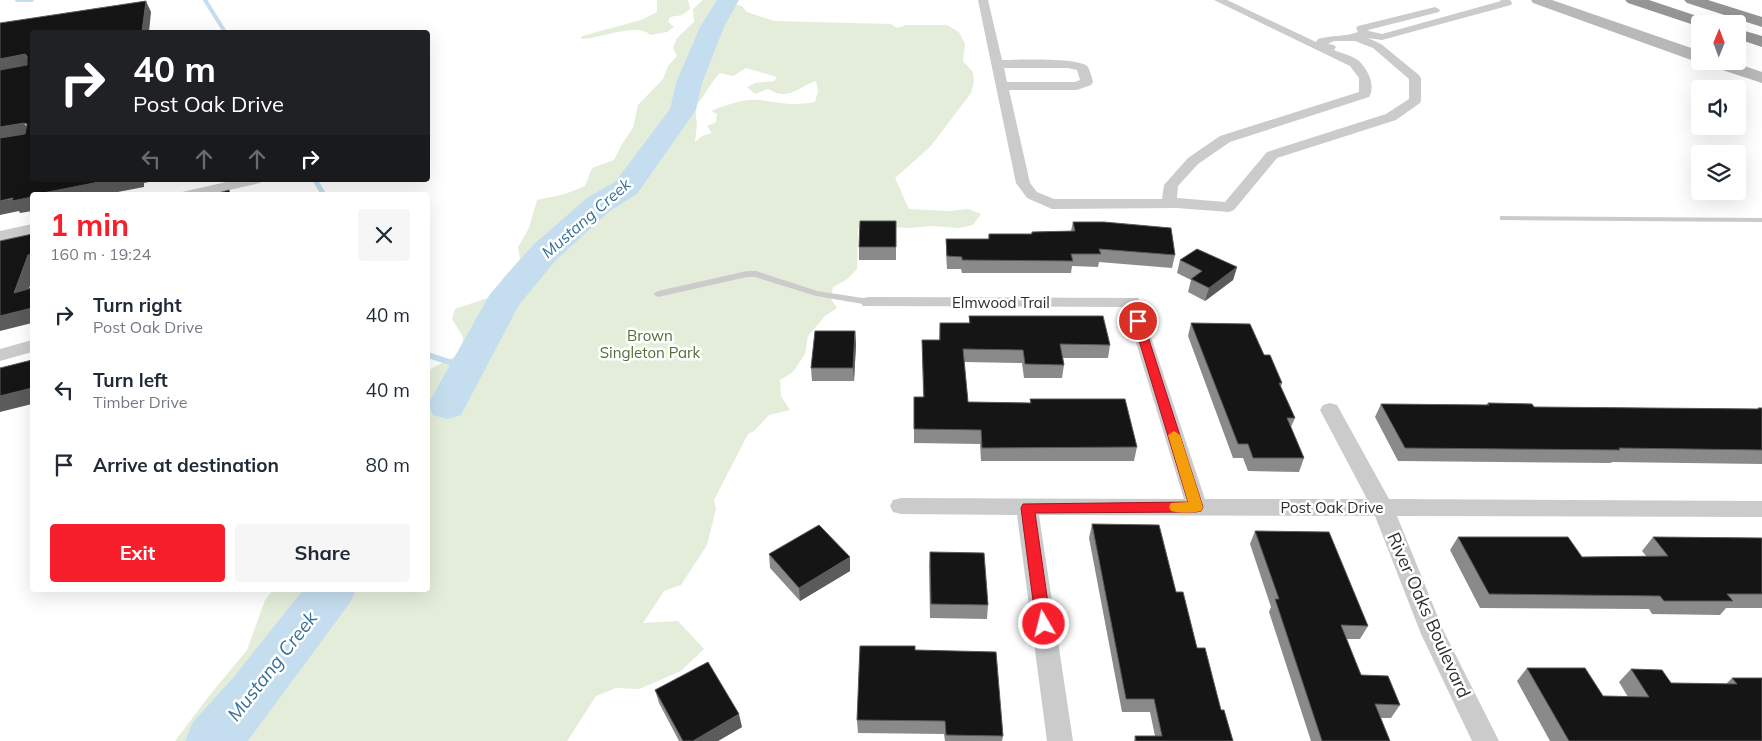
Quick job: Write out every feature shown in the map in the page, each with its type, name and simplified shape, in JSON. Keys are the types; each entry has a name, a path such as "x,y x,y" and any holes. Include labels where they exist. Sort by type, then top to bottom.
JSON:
{"highway":[{"path":"1634,0 1691,19"},
{"path":"1692,0 1762,22"},
{"path":"1746,37 1762,42"}],"main road":[{"path":"1538,0 1691,54"},
{"path":"1739,70 1762,78"}],"street":[{"path":"983,0 1023,183 1032,195 1052,204 1169,203 1229,207 1272,155 1391,117 1415,100 1415,78 1377,46 1357,36"},
{"path":"1169,203 1171,185 1193,160 1225,139 1365,94 1365,78 1354,63 1219,0"},
{"path":"1357,36 1382,37 1507,3 1505,0"},
{"path":"1320,46 1335,47 1348,44 1357,36 1362,28 1446,7"},
{"path":"997,64 1069,64 1082,68 1087,82 1077,86 1002,86"},
{"path":"201,192 246,182"},
{"path":"0,236 30,229"},
{"name":"Elmwood Trail","path":"869,302 1132,302 1196,507"},
{"path":"0,355 30,347"},
{"name":"River Oaks Boulevard","path":"1330,410 1382,508 1433,634 1486,741"},
{"name":"Post Oak Drive","path":"901,506 1027,508 1762,509"},
{"path":"1027,508 1060,741"}],"lane":[{"path":"1503,218 1762,220"},
{"path":"658,294 748,274 756,274 816,293 869,302"}],"green space":[{"path":"657,0 688,0 690,9 682,15 670,17 668,22 674,27 667,32 651,35 644,31 636,30 581,39 582,36 641,20 657,12"},
{"name":"Brown Singleton Park","path":"703,0 725,0 724,2 742,6 747,12 774,21 891,24 897,28 906,25 947,25 959,32 965,44 963,61 973,72 974,82 971,93 930,147 895,178 909,209 948,211 968,209 981,214 973,225 959,228 932,226 907,228 868,225 858,228 857,269 846,280 833,287 831,299 837,308 825,316 808,336 805,354 793,372 780,380 781,396 790,410 769,415 754,431 748,434 714,500 716,509 707,545 681,585 664,591 643,623 678,621 704,649 681,671 639,689 616,688 596,696 567,741 175,741 247,650 265,600 271,592 430,592 430,370 462,353 463,337 452,319 455,309 496,295 503,278 520,259 518,247 529,228 537,200 565,194 585,186 592,168 614,160 633,128 638,105 663,79 668,66 677,56 673,48 677,38 694,22 693,9","holes":["746,68 777,77 774,81 755,83 747,87 755,94 768,89 775,93 787,94 816,81 818,91 815,102 794,104 755,100 729,104 711,111 717,114 716,122 707,126 712,133 702,136 695,142 697,125 695,107 720,73 733,76"]}],"building":[{"path":"146,1 142,30 30,30 30,182 99,182 48,192 30,192 30,197 0,201 0,138 25,134 27,124 0,127 0,70 27,65 27,56 25,54 0,59 0,23"},
{"path":"860,221 896,221 896,247 859,247"},
{"path":"1073,222 1104,222 1171,228 1175,255 1099,249 1101,254 1071,254 1073,261 962,260 962,257 947,256 946,239 989,239 989,234 1075,231"},
{"path":"30,234 30,254 28,255 14,293 30,289 30,308 0,316 0,241"},
{"path":"1197,249 1237,267 1209,288 1191,279 1202,271 1180,260"},
{"path":"969,316 1103,316 1110,345 1060,344 1064,365 1025,364 1023,350 963,349 968,402 1031,403 1030,399 1125,399 1137,447 982,448 981,430 914,429 914,397 924,397 922,340 940,340 940,323 970,323"},
{"path":"1191,323 1250,324 1264,355 1270,355 1282,383 1279,383 1295,418 1287,418 1304,458 1253,458 1248,444 1238,444"},
{"path":"815,331 855,331 853,368 811,368"},
{"path":"30,360 30,388 0,396 0,368"},
{"path":"1488,403 1532,404 1534,407 1762,408 1762,450 1405,448 1381,404 1489,405"},
{"path":"1092,524 1159,525 1176,592 1183,592 1197,648 1205,648 1221,710 1224,710 1233,741 1136,741 1135,736 1162,736 1154,699 1126,699"},
{"path":"819,525 850,557 799,588 769,554"},
{"path":"1255,531 1329,532 1368,626 1341,625 1361,675 1388,676 1400,705 1375,704 1390,741 1322,741 1275,599 1279,599"},
{"path":"1458,537 1568,537 1582,557 1668,556 1653,537 1762,538 1762,594 1727,594 1733,601 1664,601 1660,596 1489,594"},
{"path":"930,552 984,553 988,605 931,604"},
{"path":"860,646 915,646 915,650 996,652 1003,736 946,735 945,721 857,720"},
{"path":"708,662 739,714 693,741 683,741 655,690"},
{"path":"1527,668 1585,668 1603,696 1649,697 1631,669 1662,670 1671,683 1737,684 1732,678 1762,678 1762,741 1569,741"}],"waterway":[{"path":"17,0 32,0"},
{"path":"205,0 224,30"},
{"name":"Mustang Creek","path":"447,405 503,302 545,252 599,204 626,188 683,110 689,83 712,27 728,0"},
{"path":"316,182 322,192"},
{"path":"430,356 467,368"},
{"name":"Mustang Creek","path":"213,741 251,696 330,592"}],"slow traffic":[{"path":"1174,435 1196,507 1176,507"}],"route":[{"path":"1044,624 1027,508 1196,507 1138,321"}]}
